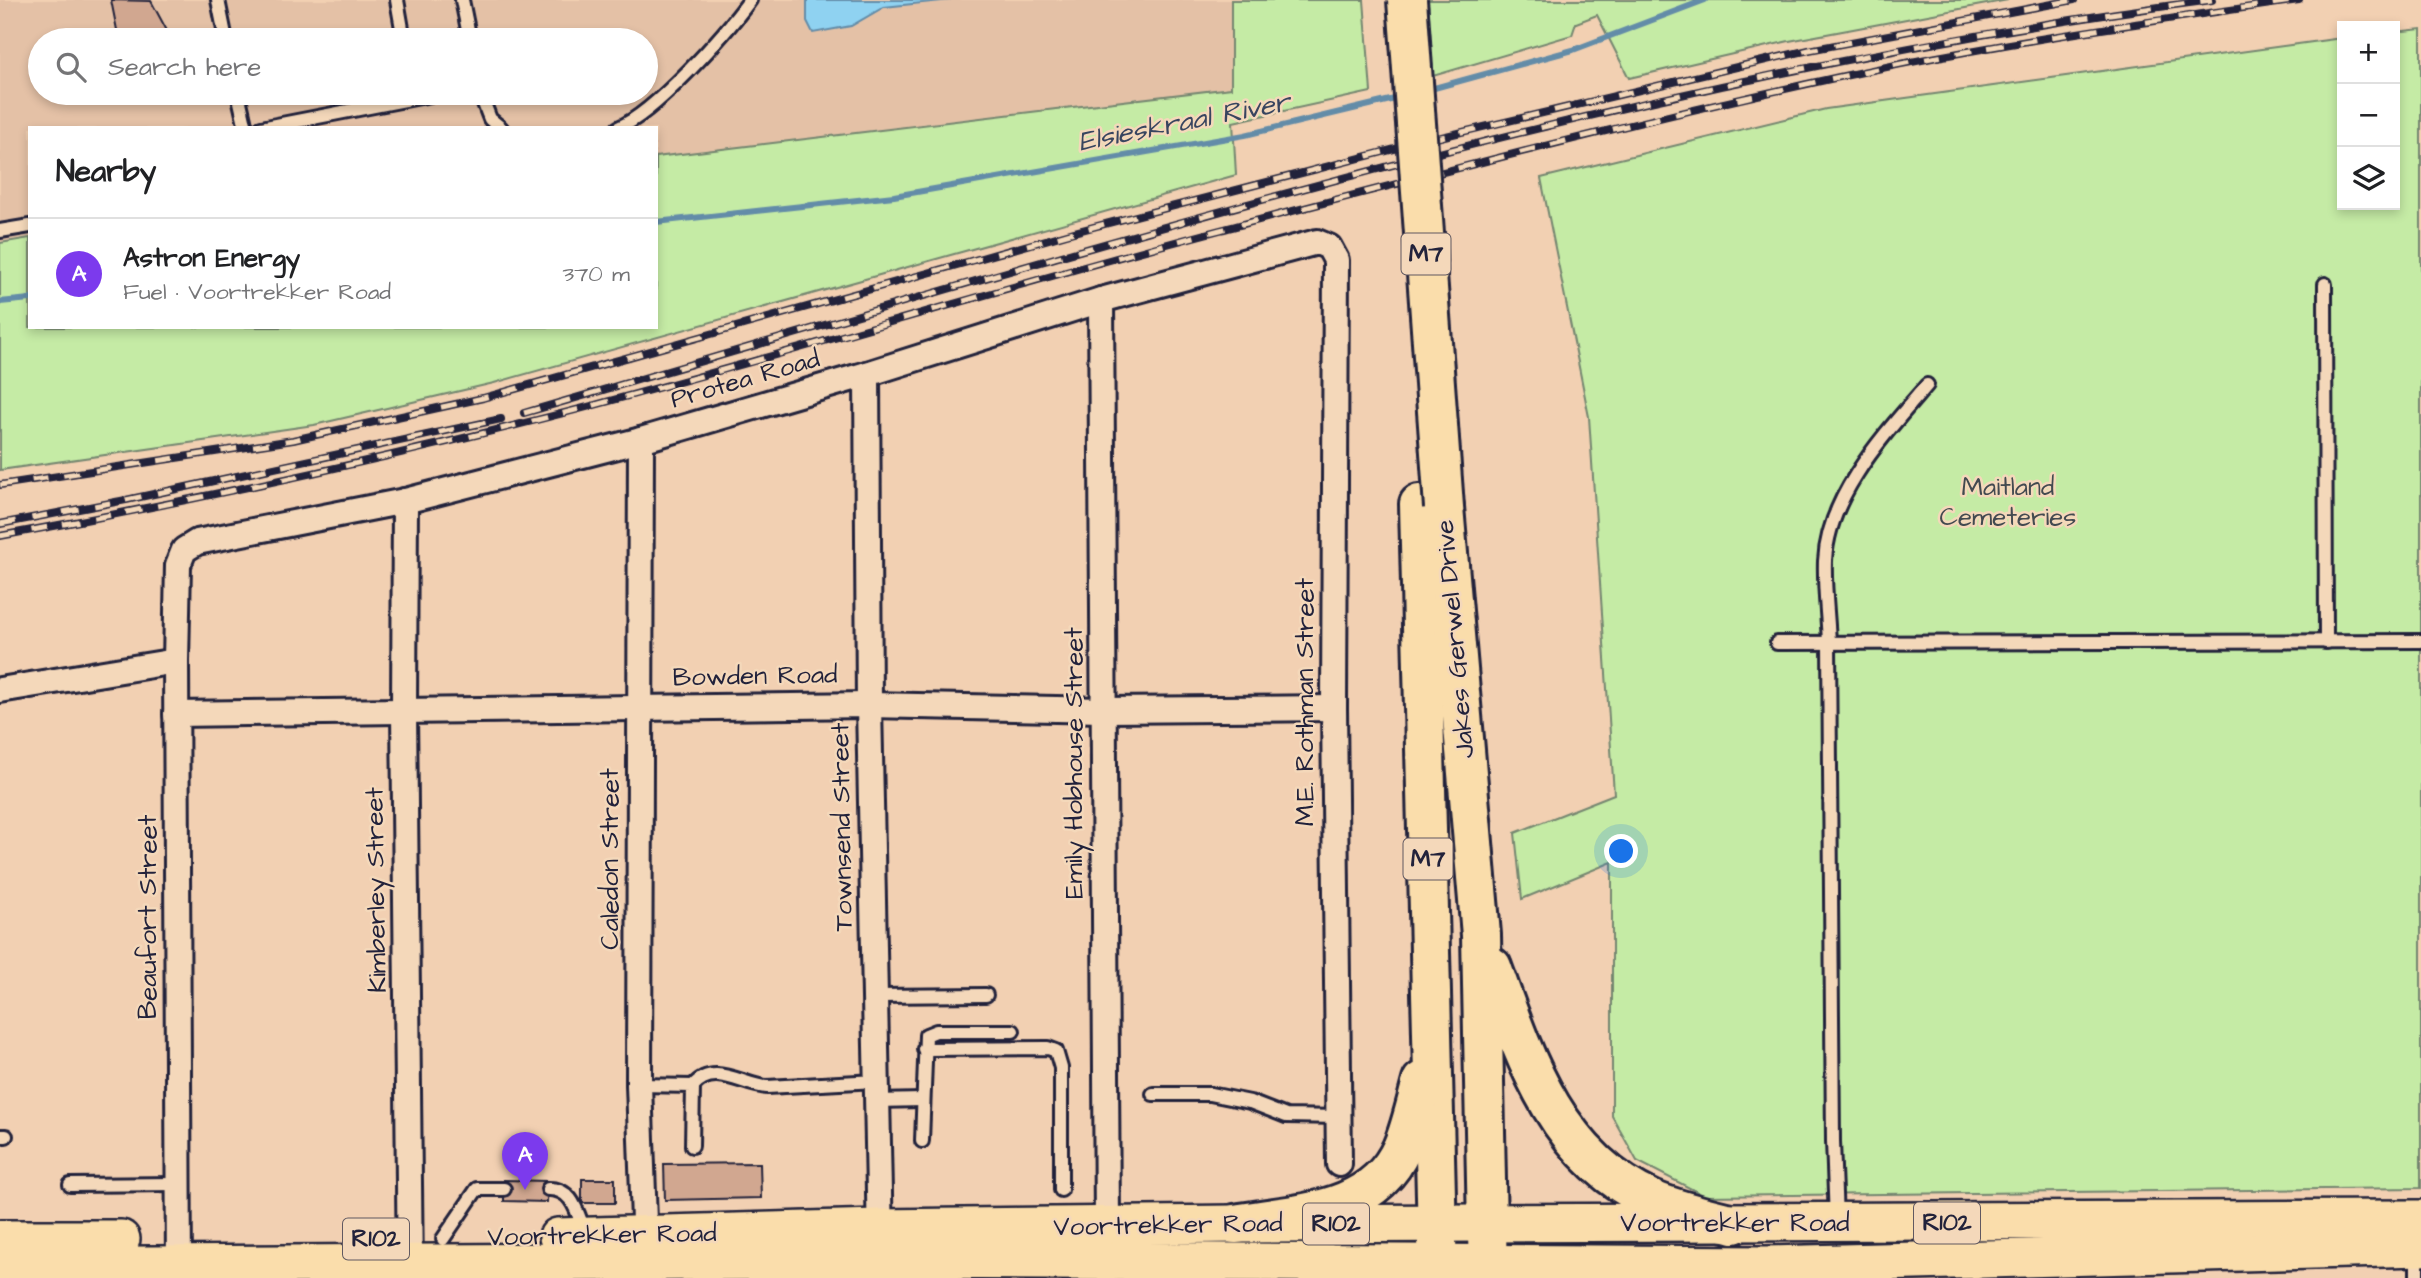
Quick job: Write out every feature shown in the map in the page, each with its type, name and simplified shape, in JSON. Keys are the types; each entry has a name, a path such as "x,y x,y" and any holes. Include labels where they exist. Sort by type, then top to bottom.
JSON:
{"highway":[{"name":"Jakes Gerwel Drive","path":"1382,0 1432,506 1481,935 1488,1271"},
{"name":"Jakes Gerwel Drive","path":"1407,0 1432,506 1432,1042 1438,1271"},
{"path":"1481,935 1536,1079 1557,1118 1578,1145 1604,1170 1640,1194 1679,1210 1734,1224"},
{"path":"1235,1224 1341,1205 1360,1196 1380,1181 1405,1141 1432,1042"}],"main road":[{"name":"Voortrekker Road","path":"881,1255 1107,1226 1235,1224 1837,1223 2418,1240"},
{"name":"Voortrekker Road","path":"418,1254 587,1236 645,1258"},
{"name":"Voortrekker Road","path":"0,1240 179,1260"},
{"name":"Voortrekker Road","path":"0,1266 418,1254 645,1258 881,1255 1488,1271 1926,1263 2418,1240"}],"street":[{"name":"Protea Road","path":"180,556 197,542 405,500 641,440 867,374 1101,300 1310,242 1324,243"},
{"name":"M.E. Rothman Street","path":"1324,243 1336,260 1334,708 1339,1164"},
{"name":"Emily Hobhouse Street","path":"1101,300 1107,1226"},
{"name":"Townsend Street","path":"867,374 874,996 881,1255"},
{"name":"Caledon Street","path":"641,440 639,1085 645,1258"},
{"name":"Kimberley Street","path":"405,500 404,711 418,1254"},
{"name":"Beaufort Street","path":"179,1260 176,661 180,556"},
{"path":"0,690 176,661"},
{"name":"Bowden Road","path":"176,714 870,705 1104,710 1334,708"}],"lane":[{"path":"218,0 224,28"},
{"path":"397,0 402,28"},
{"path":"462,0 468,28"},
{"path":"658,97 714,45 750,0"},
{"path":"241,105 246,126"},
{"path":"270,126 368,105"},
{"path":"485,105 490,119 499,126"},
{"path":"622,126 635,119 650,105"},
{"path":"0,230 28,226"},
{"path":"2325,284 2326,642"},
{"path":"1837,1223 1833,1141 1829,643 1825,561 1836,515 1872,454 1927,385"},
{"path":"1777,643 2421,642"},
{"path":"874,996 986,995"},
{"path":"922,1141 925,1038 932,1031 1013,1031"},
{"path":"924,1049 1048,1048 1056,1051 1061,1068 1061,1190"},
{"path":"692,1146 693,1086 700,1079 730,1075 753,1085 767,1087 876,1091 923,1100"},
{"path":"639,1085 693,1086"},
{"path":"1153,1094 1210,1094 1240,1100 1286,1116 1339,1117"},
{"path":"70,1185 178,1184"},
{"path":"418,1254 477,1189 504,1189"},
{"path":"548,1189 561,1190 570,1197 587,1236"}],"shaded area":[{"path":"0,0 1231,0 1231,88 658,157 658,126 28,126 28,238 0,243"}],"green space":[{"path":"1231,0 1364,0 1371,92 1233,122 1236,175 494,383 314,425 0,470 0,243 28,238 28,329 658,329 658,157 1231,88"},
{"path":"1428,0 2008,0 1789,41 1629,78 1597,15 1576,23 1572,35 1433,76"},
{"name":"Maitland Cemeteries","path":"2421,29 2421,1188 1705,1196 1637,1161 1612,1116 1612,862 1522,899 1515,833 1614,794 1589,417 1541,178 1826,109 2337,39 2337,210 2400,210 2400,31"}],"water":[{"path":"807,0 951,0 884,7 851,26 813,33 807,21"}],"building":[{"path":"111,0 151,1 166,28 117,28"},
{"path":"760,1163 761,1198 665,1200 664,1164"},
{"path":"582,1179 615,1179 615,1203 582,1203"},
{"path":"504,1180 548,1181 547,1202 504,1201"}],"waterway":[{"name":"Elsieskraal River","path":"1427,90 1573,50 1705,0"},
{"name":"Elsieskraal River","path":"658,222 894,196 1245,135 1403,97"},
{"name":"Elsieskraal River","path":"0,302 28,299"}],"railway":[{"path":"0,485 293,440 483,398 1074,232 1441,137 1809,50 2074,0"},
{"path":"524,413 1151,231 1571,120 1783,73 1997,32 2212,0"},
{"path":"0,536 297,477 518,425 670,385 1220,230 1559,142 1730,101 1901,64 2000,46 2299,0"},
{"path":"0,524 126,500 501,419"}],"place":[{"name":"Astron Energy","path":"525,1190"}]}
